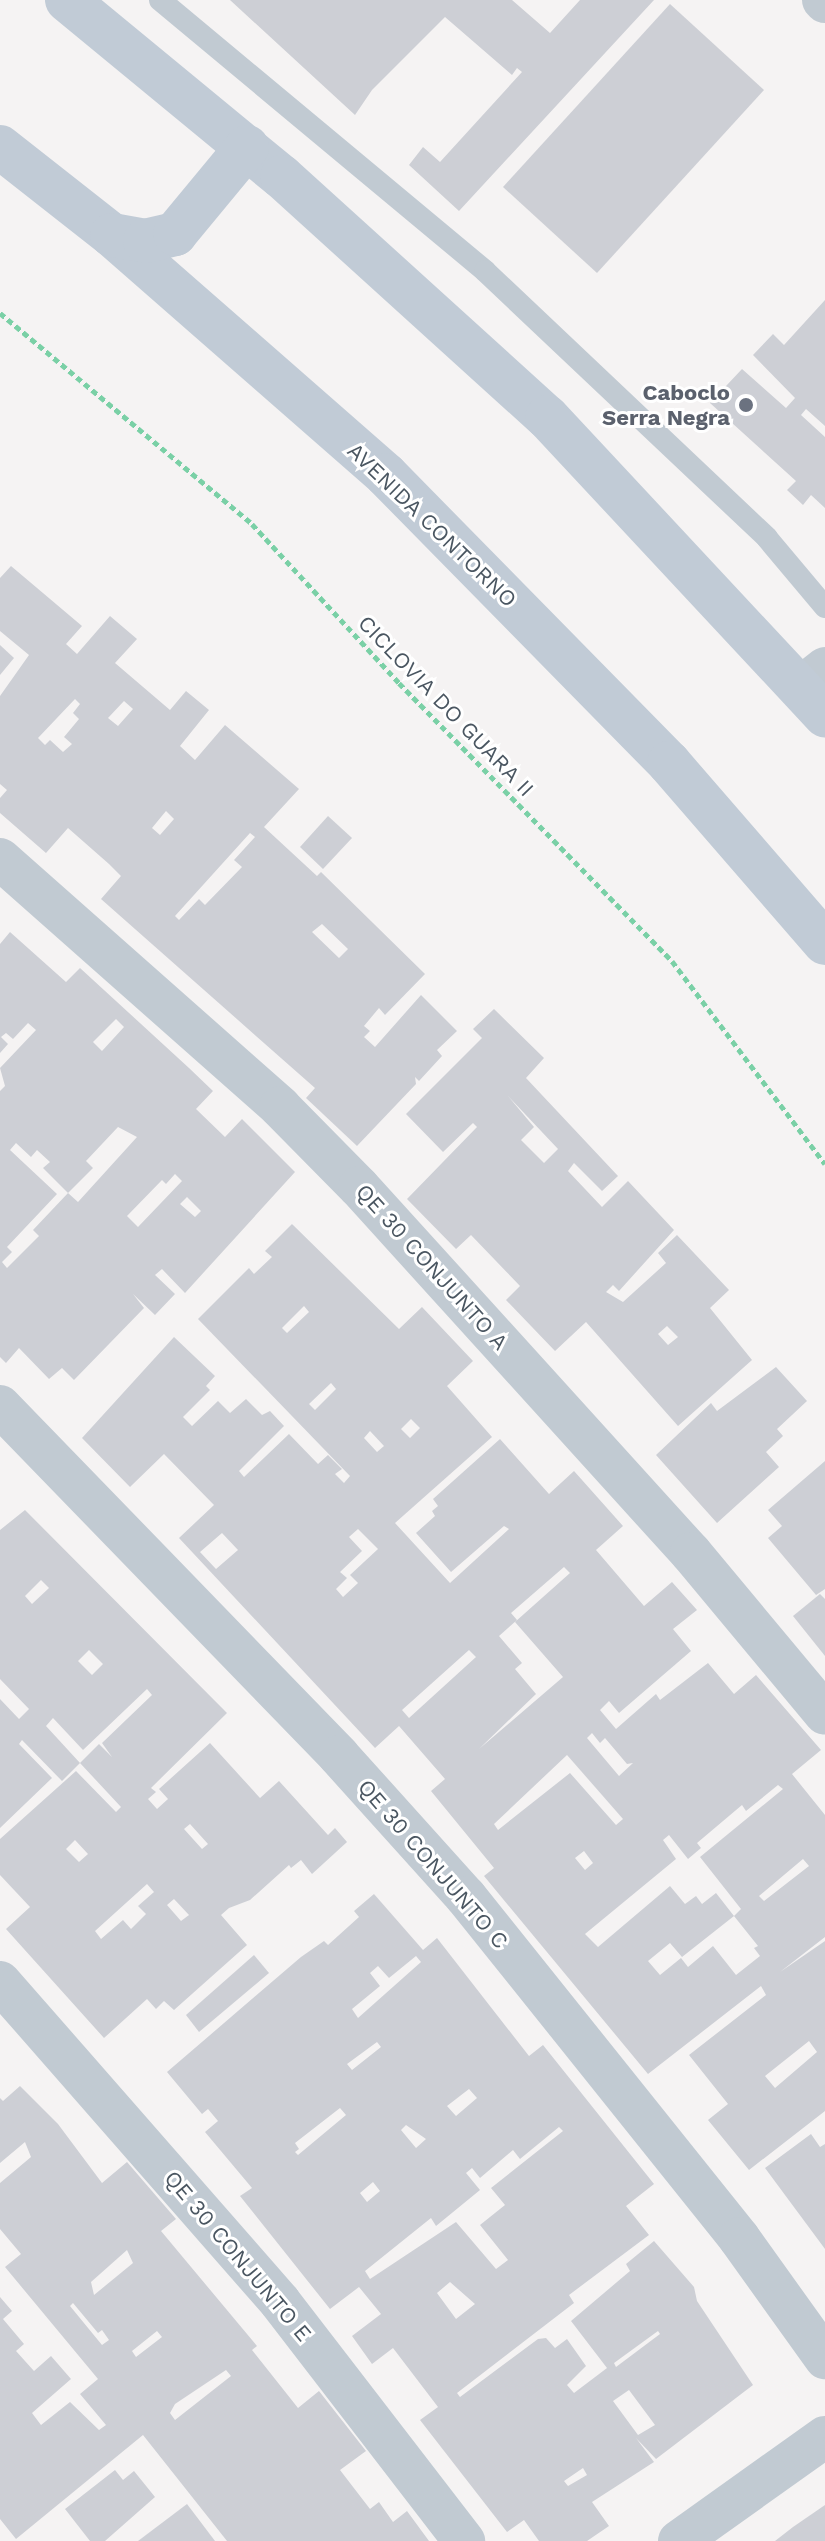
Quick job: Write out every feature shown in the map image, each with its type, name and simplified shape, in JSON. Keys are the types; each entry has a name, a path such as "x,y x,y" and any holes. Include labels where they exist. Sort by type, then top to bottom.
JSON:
{"main road":[{"path":"67,0 247,147 547,417 817,690"},
{"name":"AVENIDA CONTORNO","path":"0,147 112,235 386,475 669,763 825,943"},
{"path":"112,235 145,241 175,234 247,147"}],"street":[{"name":"QE 30 CONJUNTO A","path":"0,859 280,1107 359,1187 691,1553 825,1714"},
{"name":"QE 30 CONJUNTO C","path":"0,1406 339,1756 466,1897 729,2225 825,2358"},
{"name":"QE 30 CONJUNTO E","path":"0,1982 280,2302 464,2541"},
{"path":"697,2536 825,2437"}],"lane":[{"path":"160,0 485,271 767,538 825,607"}],"path":[{"name":"CICLOVIA DO GUARA II","path":"0,313 252,524 399,683 672,961 825,1164"}],"building":[{"path":"230,0 512,0 550,33 580,0 654,0 459,211 409,165 423,147 440,162 522,72 517,68 512,75 445,17 372,90 355,115"},
{"path":"670,4 764,90 597,273 503,187"},
{"name":"Caboclo Serra Negra","path":"825,300 825,426 806,409 801,415 825,437 825,508 811,495 803,505 787,490 796,481 710,403 742,369 786,408 795,398 753,355 773,334 784,345"},
{"path":"11,566 82,626 66,644 77,654 110,616 137,639 115,663 170,710 186,691 209,710 180,746 195,760 225,725 299,789 264,827 317,876 321,872 425,974 385,1015 379,1008 364,1026 370,1031 364,1037 375,1047 421,995 457,1031 437,1050 442,1056 419,1081 415,1077 416,1084 357,1146 306,1098 315,1088 101,899 121,876 109,864 68,828 46,853 0,813 0,798 7,790 0,784 0,696 29,655 0,631 0,578","holes":["75,699 80,704 73,713 79,719 64,737 72,744 63,752 50,740 45,745 38,738","124,701 133,709 118,726 108,718","166,811 174,819 160,835 152,828","250,833 255,837 234,860 242,867 205,905 199,899 179,920 175,916","322,924 348,949 339,958 312,932"]},
{"path":"0,645 14,658 0,675"},
{"path":"328,816 352,838 323,869 300,847"},
{"path":"10,932 66,982 80,968 213,1091 196,1109 225,1137 242,1119 295,1172 185,1293 162,1269 155,1275 175,1294 155,1315 133,1294 144,1308 74,1380 62,1368 49,1379 19,1348 6,1363 0,1357 0,1091 5,1086 0,1068 36,1030 28,1023 13,1039 6,1033 1,1037 8,1044 0,1053 0,944","holes":["116,1019 124,1027 102,1051 93,1042","118,1127 137,1137 78,1202 68,1193 93,1168 86,1161","16,1143 31,1157 37,1150 50,1162 43,1168 68,1193 33,1230 39,1236 7,1268 2,1262 12,1252 7,1247 57,1194 10,1150","175,1174 182,1181 138,1227 127,1216 162,1180 166,1184","187,1197 201,1211 195,1217 180,1204"]},
{"path":"494,1009 544,1058 526,1078 618,1176 602,1191 574,1163 568,1171 602,1207 628,1181 674,1230 619,1291 613,1285 606,1292 623,1302 666,1263 658,1253 677,1235 729,1290 710,1308 752,1360 678,1426 586,1322 555,1351 506,1300 520,1286 471,1235 456,1249 407,1199 477,1127 473,1123 443,1152 406,1114 482,1038 473,1029","holes":["508,1096 558,1149 544,1163 521,1140 534,1127","667,1326 678,1337 668,1345 658,1334"]},
{"path":"292,1224 399,1329 422,1307 473,1361 447,1386 492,1437 395,1523 450,1583 509,1529 504,1526 451,1572 416,1533 435,1516 432,1511 438,1506 433,1499 500,1439 549,1494 574,1471 623,1526 596,1550 644,1606 672,1582 697,1610 673,1629 691,1651 619,1713 609,1701 600,1710 616,1729 656,1694 660,1700 708,1663 734,1694 756,1675 821,1750 792,1774 825,1815 825,1937 780,1972 825,1941 825,2111 749,2170 708,2120 728,2104 689,2055 766,1995 761,1986 648,2074 484,1876 494,1868 431,1791 445,1779 399,1726 375,1748 179,1538 214,1505 164,1454 130,1487 82,1438 174,1337 215,1376 206,1386 210,1390 183,1417 192,1426 218,1401 230,1413 246,1399 262,1415 270,1411 284,1426 239,1471 244,1477 289,1434 318,1464 328,1455 342,1469 335,1474 344,1483 350,1476 198,1319 249,1268 254,1274 272,1257 265,1251","holes":["304,1306 309,1312 287,1333 282,1328","331,1383 336,1389 315,1410 309,1404","411,1419 420,1428 410,1438 401,1429","370,1431 384,1446 377,1452 364,1438","358,1529 378,1549 350,1575 358,1583 343,1597 336,1589 347,1578 340,1572 362,1551 349,1537","222,1533 238,1550 216,1569 200,1552","564,1567 570,1573 515,1622 563,1677 479,1749 536,1694 515,1669 522,1663 499,1636 517,1620 511,1613","469,1650 476,1657 409,1718 402,1710","592,1733 600,1743 605,1738 627,1764 633,1763 619,1776 587,1738","567,1755 623,1819 616,1825 570,1773 498,1830 494,1824","778,1785 783,1789 700,1857 741,1909 734,1916 716,1893 702,1904 696,1896 685,1904 670,1886 598,1947 585,1934 676,1859 663,1840 669,1835 688,1859 701,1848 697,1843 742,1805 746,1811","584,1851 593,1863 585,1870 575,1858","803,1859 809,1866 764,1901 759,1896","734,1916 758,1946 754,1948 760,1956 736,1975 713,1946 688,1967 681,1958 660,1975 648,1961 670,1943 682,1957","809,2041 817,2052 775,2088 765,2076"]},
{"path":"776,1367 807,1401 777,1429 783,1436 766,1452 779,1467 717,1523 656,1455 711,1403 717,1411"},
{"path":"825,1461 825,1589 816,1595 768,1538 782,1526 768,1510"},
{"path":"25,1510 227,1713 151,1788 156,1792 148,1799 157,1809 168,1799 159,1789 210,1743 260,1798 279,1781 328,1835 335,1828 347,1842 312,1874 301,1860 291,1868 289,1865 250,1900 229,1908 221,1915 247,1945 174,2010 164,2001 156,2009 147,1999 104,2038 6,1929 30,1907 0,1875 0,1839 76,1771 116,1812 121,1807 80,1763 62,1781 22,1740 19,1744 52,1778 0,1828 0,1699 19,1719 29,1709 0,1679 0,1530","holes":["41,1580 49,1588 32,1604 25,1596","89,1650 103,1664 92,1675 78,1661","147,1689 152,1695 102,1743 112,1757 99,1744 80,1763 46,1726 53,1718 83,1750","190,1824 208,1844 202,1849 184,1829","75,1840 88,1854 79,1862 66,1849","147,1884 154,1892 138,1906 146,1914 131,1929 123,1920 101,1939 95,1931","174,1899 189,1915 181,1921 167,1905"]},
{"path":"820,1594 825,1599 825,1656 793,1616"},
{"path":"374,1894 423,1950 437,1938 529,2056 543,2045 654,2184 626,2206 649,2235 569,2295 574,2303 457,2393 460,2397 538,2339 546,2338 555,2348 567,2339 586,2366 567,2385 574,2393 607,2368 571,2321 630,2271 626,2264 654,2241 694,2287 697,2301 753,2385 656,2459 636,2438 654,2462 592,2502 609,2526 587,2541 539,2541 524,2520 507,2532 420,2420 438,2407 393,2348 372,2364 352,2336 381,2314 359,2287 330,2309 240,2196 252,2188 205,2132 218,2121 208,2109 202,2114 167,2072 301,1957 324,1941 328,1945 359,1917 354,1911","holes":["416,1956 421,1962 358,2018 352,2009 380,1986 370,1973 378,1966 389,1978","377,2042 381,2047 352,2070 347,2064","469,2089 477,2098 456,2116 447,2106","340,2108 346,2115 298,2155 295,2152 299,2149 295,2143","406,2125 426,2139 416,2148 401,2130","559,2127 563,2131 491,2188 505,2205 480,2225 508,2260 496,2269 456,2222 370,2279 365,2271 431,2218 436,2226 480,2190 466,2173 472,2168 480,2178 513,2150 520,2159","373,2182 380,2191 367,2202 360,2193","450,2282 475,2304 456,2319 437,2293","658,2331 660,2334 616,2367 614,2363","629,2390 655,2425 638,2435 613,2401","583,2468 587,2475 568,2486 564,2481"]},
{"path":"254,1955 269,1973 199,2032 186,2015"},
{"path":"20,2086 58,2124 102,2183 127,2162 176,2219 161,2231 257,2346 252,2350 298,2408 319,2391 366,2451 340,2470 370,2509 379,2502 393,2522 407,2511 429,2541 227,2541 143,2435 16,2539 0,2519 0,2297 12,2311 3,2319 24,2344 16,2351 34,2371 51,2356 71,2379 32,2413 41,2425 70,2402 99,2430 106,2425 80,2394 98,2379 5,2267 21,2254 0,2229 0,2183 31,2157 25,2142 0,2163 0,2098 3,2101","holes":["127,2250 133,2263 94,2295 91,2282","73,2303 98,2333 102,2330 109,2340 102,2345 70,2306","157,2331 162,2337 136,2357 132,2351","226,2370 231,2376 175,2420 170,2413 175,2404"]},
{"path":"811,2134 820,2147 825,2144 825,2249 765,2168"},
{"path":"115,2470 123,2480 134,2471 155,2497 105,2541 90,2541 65,2509"},
{"path":"187,2504 215,2541 138,2541"},
{"path":"825,2505 825,2541 775,2541 793,2527"}],"place":[{"name":"Caboclo Serra Negra","path":"746,405"}]}
